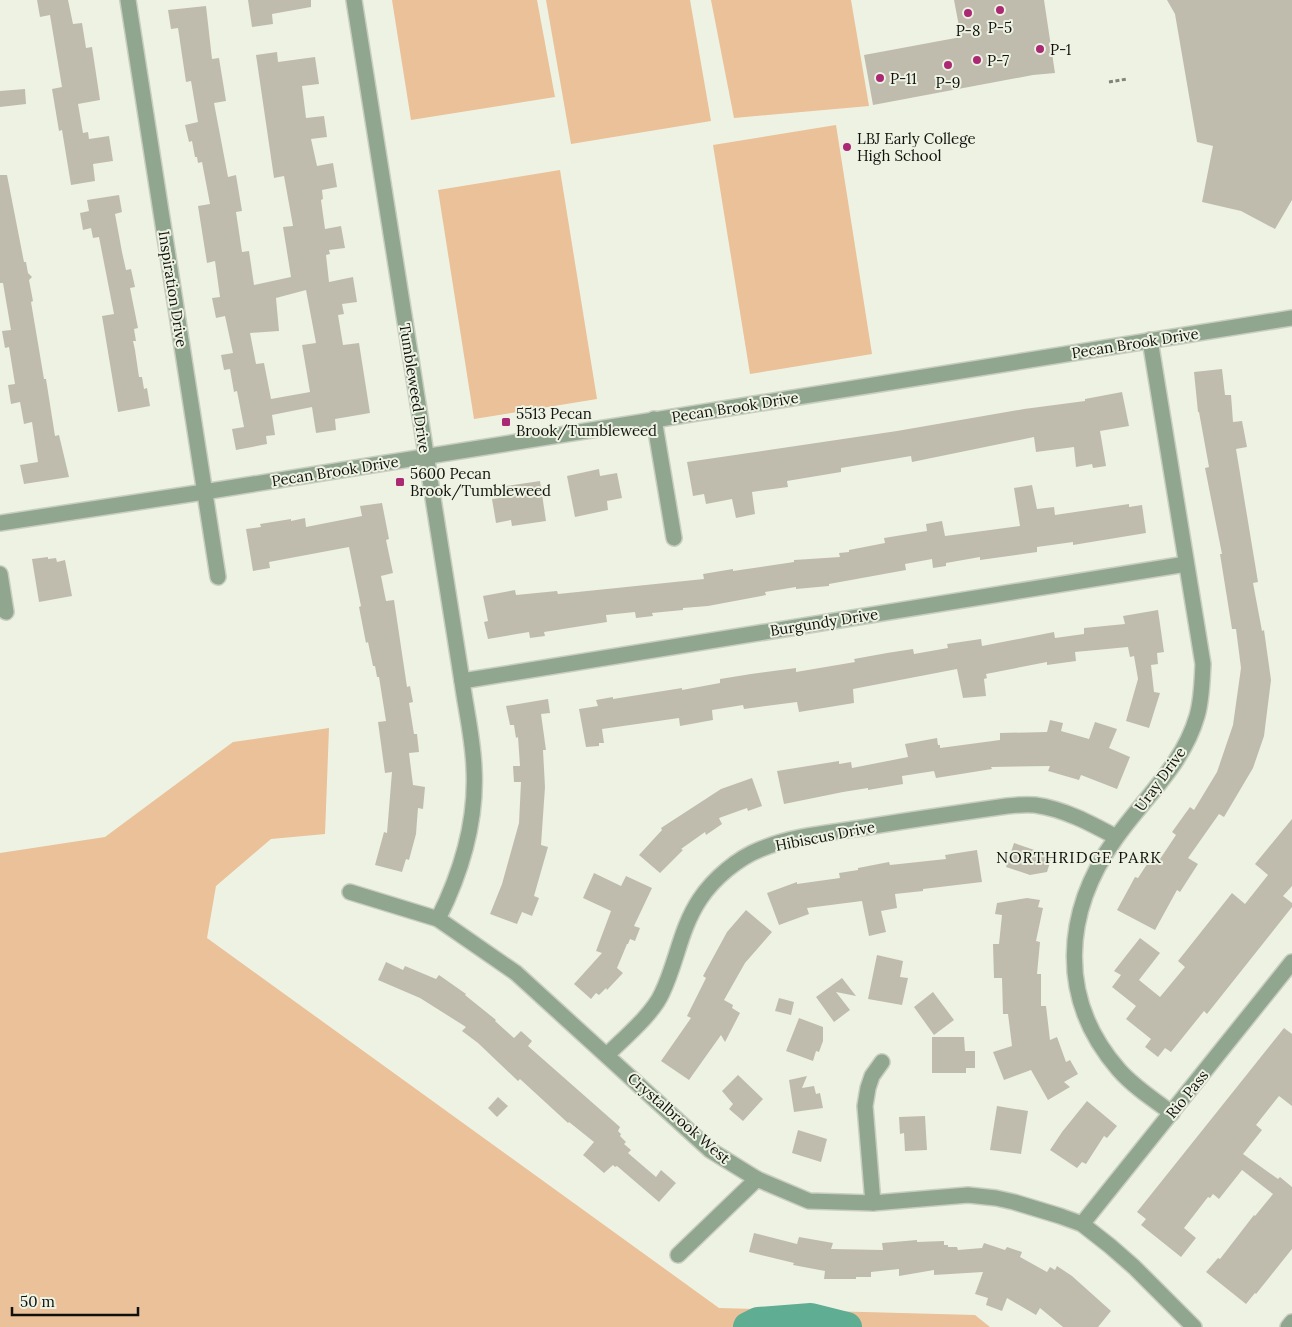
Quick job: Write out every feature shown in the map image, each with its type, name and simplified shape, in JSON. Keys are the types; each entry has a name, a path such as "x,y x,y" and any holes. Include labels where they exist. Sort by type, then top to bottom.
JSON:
{"street":[{"name":"Inspiration Drive","path":"128,0 218,577"},
{"name":"Tumbleweed Drive","path":"354,0 474,767 472,818 467,843 447,901 438,919"},
{"name":"Pecan Brook Drive","path":"0,523 1292,318"},
{"name":"Uray Drive","path":"1150,340 1203,664 1202,691 1198,716 1178,758 1116,837 1092,878 1080,909 1075,931 1074,952 1078,993 1093,1034 1120,1072 1135,1086 1172,1113"},
{"path":"654,419 674,538"},
{"name":"Burgundy Drive","path":"462,681 1186,564"},
{"path":"0,574 6,612"},
{"name":"Hibiscus Drive","path":"607,1055 653,1008 662,995 688,918 701,898 717,879 738,862 760,849 787,840 826,833 1007,806 1034,805 1079,817 1116,837"},
{"name":"Crystalbrook West","path":"350,892 438,919 516,973 710,1150 757,1179 809,1200 872,1203 968,1196 996,1198 1040,1209 1082,1224 1134,1267 1194,1327"},
{"name":"Rio Pass","path":"1082,1224 1292,962"},
{"path":"872,1203 865,1106 872,1076 882,1062"},
{"path":"678,1255 757,1179"},
{"path":"1288,1327 1292,1322"}],"path":[{"path":"1109,82 1127,79"}],"shaded area":[{"path":"392,0 537,0 555,97 411,120"},
{"path":"546,0 690,0 711,121 571,144"},
{"path":"711,0 851,0 869,106 734,118"},
{"path":"836,125 872,354 750,374 713,145"},
{"path":"560,170 597,399 474,419 438,190"},
{"path":"329,728 325,834 271,839 216,886 207,938 719,1308 975,1315 990,1327 0,1327 0,853 105,837 233,742"}],"building":[{"path":"37,0 68,0 73,24 82,23 86,48 92,47 100,100 78,104 83,133 88,132 89,139 109,136 113,161 93,164 95,181 71,185 62,130 59,131 52,89 62,87 50,15 40,17"},
{"path":"248,0 311,0 311,7 272,14 273,24 252,27"},
{"path":"954,0 1044,0 1055,73 1033,75 873,105 864,55 961,37"},
{"path":"1167,0 1292,0 1292,200 1275,229 1241,211 1202,202 1213,146 1197,142 1175,14"},
{"path":"206,6 212,59 219,58 226,101 214,103 228,177 236,175 242,211 236,212 242,252 249,251 254,285 291,277 283,227 293,226 284,176 274,178 256,55 277,52 278,62 315,57 319,84 302,86 306,118 324,116 327,137 311,139 317,166 333,163 337,187 322,190 323,199 321,200 325,229 341,226 345,248 329,250 330,254 326,255 329,282 353,277 357,302 342,304 344,314 338,315 343,345 359,343 370,413 335,419 336,430 316,433 312,407 272,415 275,435 266,436 267,444 236,450 232,429 244,427 237,391 234,392 230,369 224,370 221,355 233,353 225,316 216,318 212,298 220,297 215,261 207,263 198,206 210,204 202,162 198,163 197,157 195,157 192,141 189,142 185,125 198,122 191,81 186,82 178,28 171,29 168,10","holes":["306,290 316,343 302,345 310,392 271,399 264,363 256,364 250,333 279,331 276,298"]},
{"path":"25,89 26,104 0,107 0,91"},
{"path":"0,175 7,175 24,262 26,262 28,273 32,277 29,280 33,301 31,302 44,379 46,379 55,436 59,435 69,477 24,484 20,465 38,462 32,422 24,424 20,402 11,404 8,385 15,384 9,347 5,348 2,331 11,330 3,283 0,283"},
{"path":"119,195 122,212 115,214 126,270 131,269 135,287 130,288 138,328 134,329 136,341 133,341 139,377 142,377 144,389 147,388 150,406 118,412 102,316 114,314 99,237 93,238 91,228 83,230 80,213 89,211 87,200"},
{"path":"1222,369 1225,395 1231,395 1233,422 1242,421 1247,447 1236,449 1258,582 1253,583 1262,631 1264,630 1271,680 1264,736 1253,768 1224,817 1219,814 1188,858 1198,864 1180,892 1177,890 1155,930 1117,910 1135,877 1138,878 1153,855 1160,859 1176,835 1172,832 1190,807 1194,810 1217,772 1233,725 1241,668 1236,629 1232,629 1220,554 1222,554 1205,468 1209,467 1198,412 1194,372"},
{"path":"1122,392 1129,426 1100,431 1106,466 1093,468 1092,464 1076,467 1074,447 1036,452 1034,437 912,462 911,456 841,468 841,472 787,481 788,487 752,492 755,514 736,518 732,499 706,504 704,494 693,496 687,462 1085,401 1085,399"},
{"path":"599,469 600,476 617,473 622,498 607,501 608,510 575,517 567,476"},
{"path":"540,481 546,521 512,526 511,520 496,523 492,499 507,497 506,486"},
{"path":"1032,485 1037,509 1054,507 1055,515 1129,504 1129,507 1142,505 1146,533 1073,545 1073,542 1037,547 1037,552 980,560 980,557 946,563 946,566 933,568 932,559 905,564 906,570 829,584 829,586 796,589 796,587 765,592 766,595 708,606 652,613 653,616 636,618 635,612 606,615 607,622 544,632 545,636 530,638 529,632 488,639 484,622 488,621 483,596 515,590 516,595 557,591 558,594 704,579 703,574 733,569 733,571 794,562 794,560 840,557 839,553 885,543 884,538 927,531 926,524 942,521 945,536 1020,526 1014,488"},
{"path":"382,503 389,539 386,540 393,573 381,576 386,601 394,600 407,687 410,686 413,702 409,703 414,734 417,734 419,752 409,753 413,785 425,787 423,809 418,808 416,834 409,860 406,859 402,872 375,865 384,832 387,833 392,772 385,773 378,722 386,721 379,677 377,677 375,666 373,666 368,642 366,643 359,607 361,606 349,547 269,562 270,568 253,571 246,529 261,527 260,524 305,518 306,527 362,516 360,506"},
{"path":"48,557 48,559 56,558 57,562 65,560 72,596 39,602 32,559"},
{"path":"1158,610 1164,652 1157,653 1158,664 1151,665 1154,692 1160,693 1149,728 1126,721 1138,679 1134,656 1130,657 1128,647 1075,652 1076,661 1047,665 1047,662 986,674 987,678 984,679 986,696 963,698 957,669 853,689 854,703 799,712 797,702 744,709 743,705 712,710 713,720 680,726 679,718 602,729 604,743 599,743 599,746 586,747 579,709 598,706 596,700 682,688 682,690 720,683 720,679 751,674 796,668 796,672 855,662 854,659 913,649 914,654 948,648 947,644 981,639 982,646 1054,632 1055,638 1084,634 1084,628 1125,624 1123,616"},
{"path":"548,699 550,713 541,714 546,750 543,750 545,787 541,845 548,847 534,896 539,898 532,916 522,912 517,924 490,914 502,884 519,823 521,782 514,782 513,766 520,766 518,737 516,738 514,725 510,725 506,706"},
{"path":"1050,720 1063,723 1061,731 1089,739 1095,722 1117,729 1109,748 1130,757 1117,789 1081,775 1079,780 1048,771 1050,766 991,767 992,769 936,778 934,771 902,776 903,784 843,792 784,804 777,771 839,761 839,764 851,762 852,768 908,757 905,744 937,738 940,748 1000,740 1000,733 1047,732"},
{"path":"752,778 762,806 748,811 747,808 719,818 722,824 706,835 705,832 681,849 683,850 660,873 639,855 662,830 661,828 721,789"},
{"path":"1292,819 1292,886 1283,896 1292,903 1292,907 1207,1014 1204,1011 1171,1052 1165,1048 1158,1057 1145,1047 1151,1039 1126,1019 1136,1006 1112,987 1121,975 1114,971 1140,938 1160,953 1139,980 1160,997 1185,967 1178,961 1232,893 1245,904 1268,875 1255,864"},
{"path":"1014,843 1052,856 1047,872 1030,875 1006,867"},
{"path":"977,850 982,882 895,894 897,908 881,911 886,932 869,936 862,901 807,908 809,914 779,925 767,893 797,882 797,884 840,878 839,873 858,870 858,868 889,862 890,865 946,859 945,855"},
{"path":"594,873 621,886 626,876 652,888 634,926 640,928 635,941 630,939 617,968 623,973 607,990 606,988 599,995 596,993 591,999 574,984 602,953 596,951 611,911 583,898"},
{"path":"1027,898 1040,900 1038,907 1043,908 1036,941 1040,942 1037,974 1041,974 1041,1006 1046,1006 1050,1040 1057,1037 1066,1062 1070,1060 1078,1074 1064,1082 1070,1087 1048,1100 1031,1070 1004,1080 993,1052 1012,1046 1008,1014 1003,1014 1002,978 994,978 993,944 999,944 1002,915 995,914 997,903"},
{"path":"746,910 772,932 745,963 724,1000 733,1005 732,1008 740,1013 725,1042 721,1035 689,1080 661,1061 691,1018 687,1016 706,978 703,976 727,932"},
{"path":"877,955 903,961 900,977 908,978 902,1005 868,999"},
{"path":"386,962 403,970 405,966 436,979 439,975 466,994 514,1038 521,1031 532,1041 528,1046 620,1127 618,1131 621,1134 620,1136 626,1142 624,1144 631,1150 628,1153 656,1177 661,1170 676,1183 659,1202 617,1166 613,1165 604,1173 583,1155 594,1142 568,1123 520,1079 518,1081 478,1043 462,1031 466,1027 420,998 378,980"},
{"path":"842,978 856,996 836,992 850,1010 834,1022 816,997"},
{"path":"933,992 954,1020 934,1035 914,1007"},
{"path":"779,998 794,1002 791,1015 775,1011"},
{"path":"799,1018 823,1027 823,1041 819,1052 816,1051 813,1061 786,1051"},
{"path":"1284,1028 1292,1034 1292,1106 1279,1096 1256,1125 1262,1130 1243,1154 1278,1179 1280,1177 1292,1187 1292,1249 1246,1304 1206,1272 1218,1258 1220,1259 1273,1194 1242,1170 1219,1199 1213,1194 1210,1198 1208,1197 1184,1228 1196,1238 1181,1257 1141,1225 1146,1219 1137,1212"},
{"path":"932,1037 964,1037 965,1051 975,1051 975,1068 966,1068 966,1073 932,1073"},
{"path":"738,1075 763,1099 743,1121 729,1109 733,1104 722,1091"},
{"path":"807,1076 802,1088 814,1086 816,1094 820,1093 823,1108 794,1112 789,1080"},
{"path":"498,1097 508,1106 497,1117 488,1108"},
{"path":"1087,1101 1117,1126 1107,1138 1104,1136 1086,1164 1082,1162 1077,1168 1050,1150"},
{"path":"997,1106 1028,1111 1021,1154 990,1150"},
{"path":"925,1116 927,1150 905,1151 904,1133 900,1134 899,1117"},
{"path":"798,1130 827,1139 821,1162 792,1153"},
{"path":"754,1233 797,1244 799,1237 833,1243 831,1249 883,1250 882,1243 917,1240 917,1242 944,1241 944,1245 957,1247 958,1250 982,1248 984,1243 1005,1250 1007,1247 1022,1252 1020,1257 1047,1272 1050,1267 1055,1270 1057,1266 1072,1276 1111,1311 1098,1327 1063,1327 1040,1308 1036,1315 1007,1298 1002,1311 986,1305 988,1298 975,1294 983,1272 934,1275 934,1270 899,1276 899,1269 871,1272 871,1277 856,1277 856,1279 824,1279 825,1271 793,1265 794,1263 749,1252"}],"waterway":[{"path":"748,1327 758,1322 811,1318 847,1327"}],"place":[{"name":"P-5","path":"1000,10"},
{"name":"P-8","path":"968,13"},
{"name":"P-1","path":"1040,49"},
{"name":"P-7","path":"977,60"},
{"name":"P-9","path":"948,65"},
{"name":"P-11","path":"880,78"},
{"name":"LBJ Early College High School","path":"847,147"},
{"name":"5513 Pecan Brook/Tumbleweed","path":"506,422"},
{"name":"5600 Pecan Brook/Tumbleweed","path":"400,482"}],"district":[{"name":"NORTHRIDGE PARK","path":"1079,857"}]}
